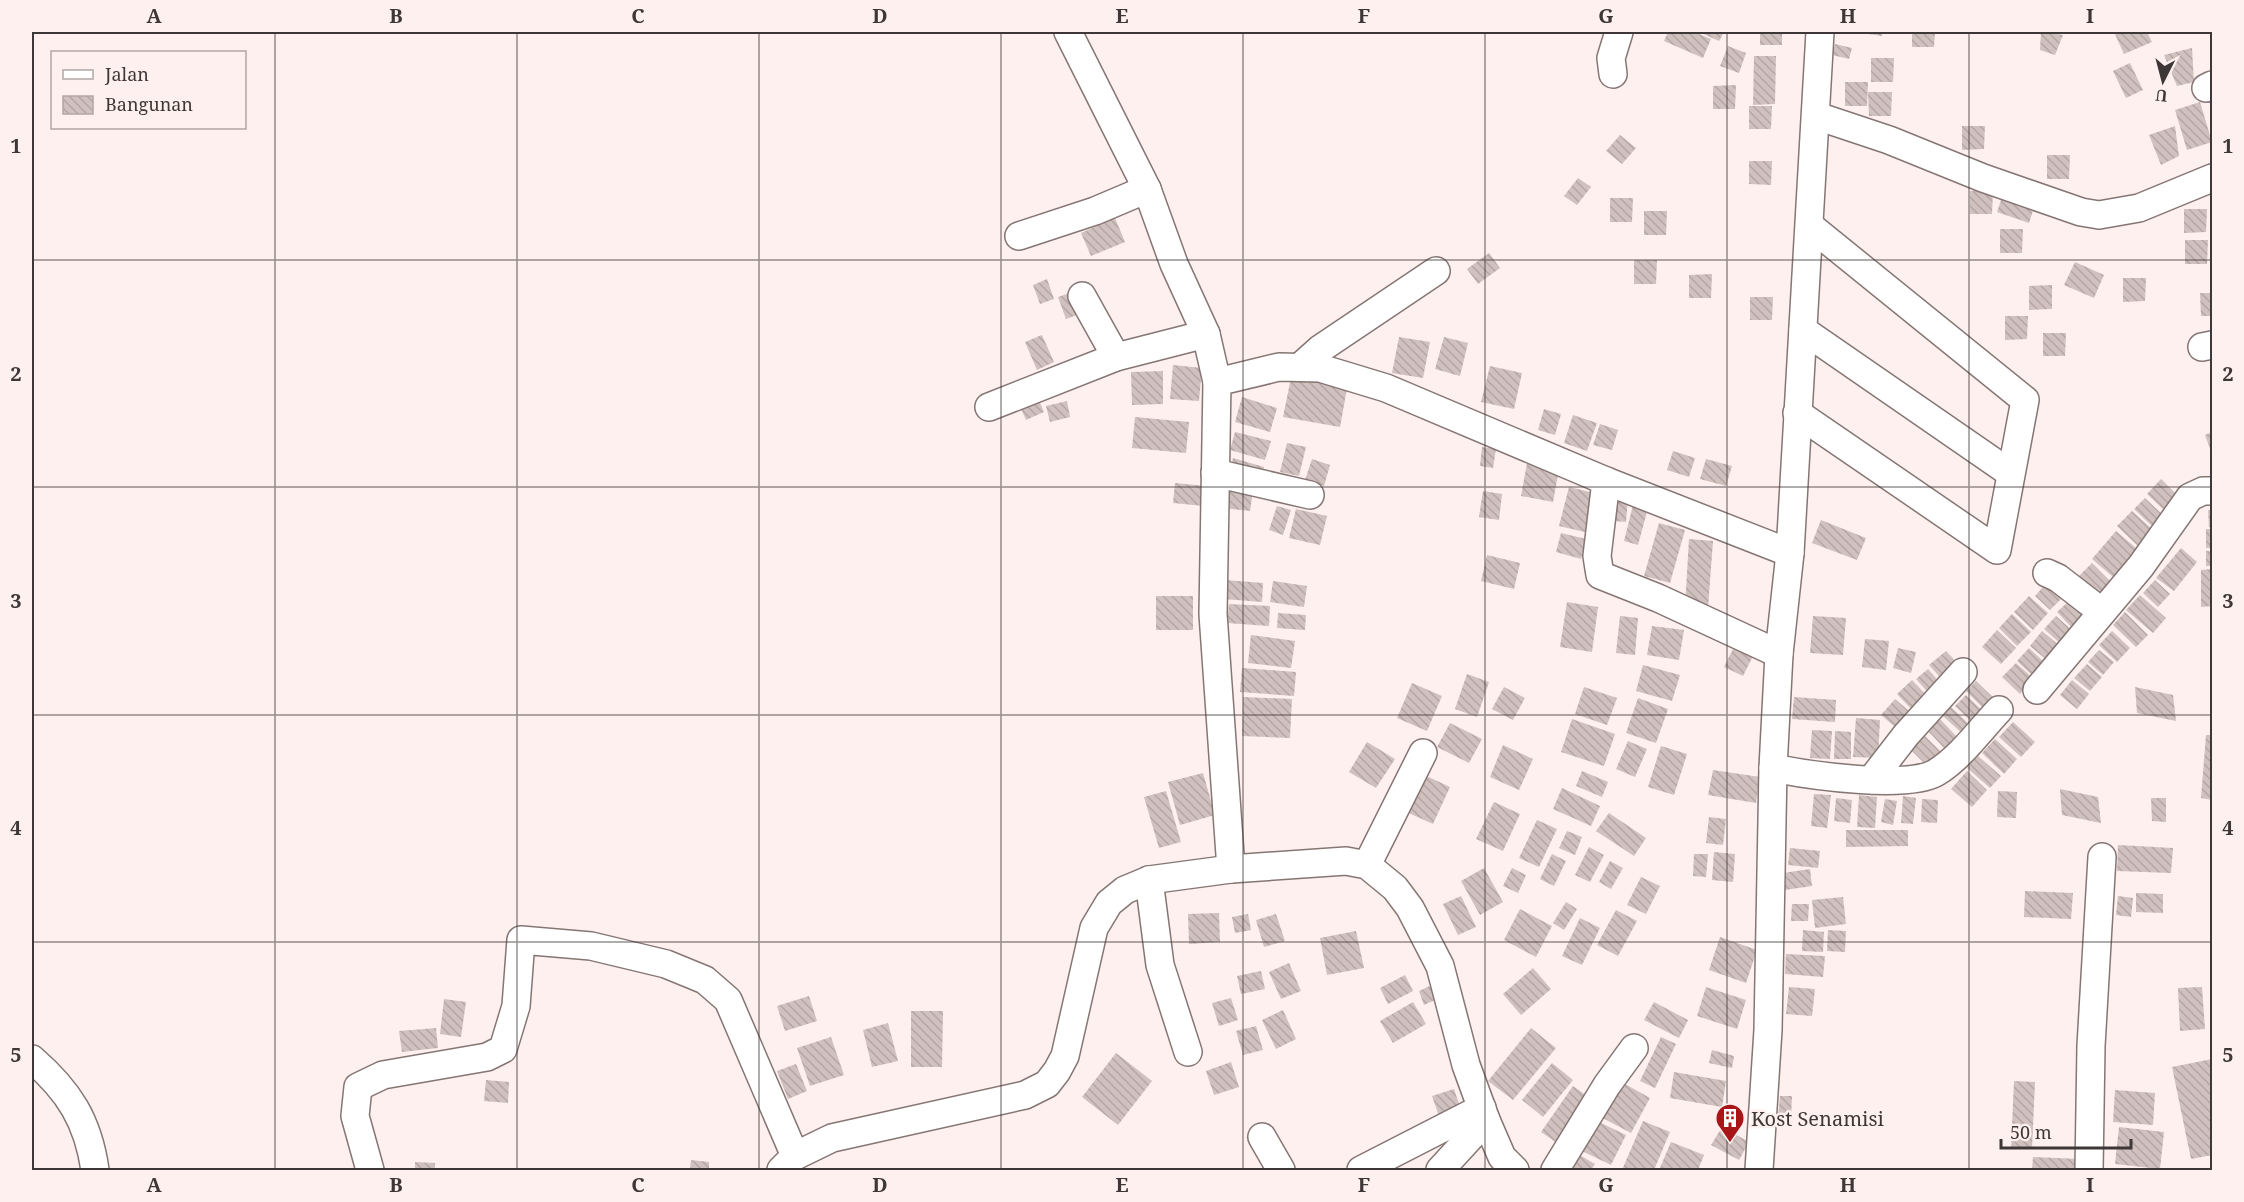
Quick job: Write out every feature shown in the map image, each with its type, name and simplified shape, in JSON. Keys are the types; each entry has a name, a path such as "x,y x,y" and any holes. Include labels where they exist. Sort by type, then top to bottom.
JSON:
{"street":[{"path":"1068,32 1147,189 1174,264 1206,333 1217,382 1213,614 1221,694 1231,869"},
{"path":"1613,74 1611,58 1619,32"},
{"path":"1759,1170 1768,1030 1773,768 1779,654 1790,553 1817,116 1820,32"},
{"path":"1817,116 1889,140 1983,178 2081,212 2099,215 2139,208 2212,178"},
{"path":"1019,236 1095,211 1147,189"},
{"path":"1797,413 1997,550 2025,400 1810,226"},
{"path":"1301,366 1320,349 1436,271"},
{"path":"1082,296 1116,357"},
{"path":"1803,330 2010,473"},
{"path":"989,407 1116,357 1206,333"},
{"path":"1217,382 1279,367 1320,368 1386,388 1606,481 1790,553"},
{"path":"1215,473 1310,495"},
{"path":"1606,481 1597,556 1600,575 1658,598 1779,654"},
{"path":"2037,690 2141,566 2190,497 2203,491 2212,491"},
{"path":"2047,573 2058,578 2102,612"},
{"path":"1872,779 1906,735 1963,672"},
{"path":"1773,768 1832,777 1918,779 1936,773 1999,710"},
{"path":"1366,865 1423,753"},
{"path":"2089,1170 2091,1046 2102,857"},
{"path":"370,1170 355,1116 358,1087 383,1075 487,1057 503,1049 516,1006 521,940 591,946 666,964 705,980 728,1000 788,1163 832,1138 1025,1095 1047,1084 1065,1056 1094,928 1109,903 1125,890 1149,880 1231,869 1346,861 1366,865 1395,888 1410,908 1440,966 1466,1065 1484,1114 1502,1157 1515,1170"},
{"path":"1149,880 1160,965 1188,1052"},
{"path":"1555,1170 1607,1085 1634,1048"},
{"path":"32,1059 64,1089 69,1097 92,1144 95,1170"},
{"path":"1361,1170 1484,1114"},
{"path":"1440,1170 1484,1114"},
{"path":"1262,1137 1281,1170"}],"building":[{"path":"1668,32 1694,32 1711,39 1703,58 1664,41"},
{"path":"1699,32 1724,32 1719,41"},
{"path":"1760,32 1782,32 1782,45 1760,45"},
{"path":"1855,32 1882,32 1882,36"},
{"path":"1912,32 1935,32 1934,47 1912,47"},
{"path":"2041,32 2063,35 2055,55 2040,50"},
{"path":"2114,32 2147,32 2152,42 2124,54"},
{"path":"1835,44 1852,48 1849,59 1832,55"},
{"path":"1728,46 1746,53 1739,73 1720,66"},
{"path":"2192,48 2194,82 2177,86 2164,55"},
{"path":"1754,56 1776,56 1775,104 1753,105"},
{"path":"1871,58 1894,58 1893,82 1871,82"},
{"path":"2130,63 2143,90 2126,98 2113,71"},
{"path":"1845,82 1868,82 1867,106 1845,106"},
{"path":"1736,85 1735,109 1713,109 1713,86"},
{"path":"1868,92 1892,92 1891,116 1869,116"},
{"path":"2200,102 2212,142 2187,150 2175,110"},
{"path":"1749,106 1772,106 1771,129 1749,129"},
{"path":"1962,126 1985,126 1984,149 1962,150"},
{"path":"2175,126 2179,156 2161,165 2149,135"},
{"path":"1620,135 1636,148 1622,164 1606,151"},
{"path":"2047,155 2070,155 2069,179 2047,179"},
{"path":"1749,161 1772,161 1771,185 1749,184"},
{"path":"1578,178 1591,187 1577,205 1564,196"},
{"path":"2005,188 2037,198 2029,223 1997,212"},
{"path":"1970,191 1993,191 1992,214 1970,214"},
{"path":"1610,198 1633,198 1632,222 1610,222"},
{"path":"2184,209 2207,209 2206,232 2184,233"},
{"path":"1644,211 1667,211 1666,235 1644,235"},
{"path":"1115,218 1125,242 1091,256 1081,233"},
{"path":"2000,229 2023,229 2022,253 2000,253"},
{"path":"2185,240 2208,240 2207,264 2185,264"},
{"path":"1489,253 1500,268 1478,284 1467,269"},
{"path":"1634,260 1657,260 1656,284 1634,284"},
{"path":"2075,262 2104,275 2094,298 2064,285"},
{"path":"1712,274 1711,298 1689,298 1689,275"},
{"path":"2123,278 2146,278 2145,301 2123,302"},
{"path":"1047,279 1054,299 1040,304 1033,285"},
{"path":"2052,285 2052,309 2029,310 2029,286"},
{"path":"1072,292 1080,314 1066,319 1058,297"},
{"path":"2200,293 2212,293 2212,316 2201,316"},
{"path":"1750,297 1773,297 1772,320 1750,320"},
{"path":"2005,316 2028,316 2027,339 2005,340"},
{"path":"2043,333 2066,333 2065,356 2043,356"},
{"path":"1042,335 1054,362 1037,370 1025,342"},
{"path":"1399,337 1430,342 1423,378 1392,373"},
{"path":"1444,337 1468,343 1460,376 1435,369"},
{"path":"1173,365 1202,368 1199,401 1170,399"},
{"path":"1490,366 1522,373 1514,409 1481,402"},
{"path":"1163,371 1163,404 1132,405 1131,372"},
{"path":"1292,373 1348,383 1340,427 1283,417"},
{"path":"1037,396 1044,412 1026,420 1019,404"},
{"path":"1242,397 1277,408 1270,432 1235,422"},
{"path":"1067,401 1070,417 1050,422 1046,406"},
{"path":"1544,409 1561,414 1555,435 1538,430"},
{"path":"1573,415 1597,423 1587,451 1564,443"},
{"path":"1135,417 1189,422 1186,453 1132,448"},
{"path":"1600,424 1618,430 1612,450 1593,445"},
{"path":"1235,432 1271,441 1265,460 1230,450"},
{"path":"2212,432 2212,454 2205,435"},
{"path":"1287,443 1306,447 1299,476 1280,472"},
{"path":"1482,447 1496,449 1493,468 1480,466"},
{"path":"1673,451 1695,458 1689,477 1667,470"},
{"path":"1233,458 1264,467 1261,479 1230,470"},
{"path":"1312,459 1330,465 1324,486 1305,480"},
{"path":"1706,459 1732,466 1726,486 1700,479"},
{"path":"1527,463 1559,469 1553,502 1521,496"},
{"path":"2161,479 2181,499 2167,513 2147,494"},
{"path":"1175,483 1206,486 1204,506 1173,503"},
{"path":"1569,487 1598,494 1589,533 1559,526"},
{"path":"1225,488 1253,491 1250,511 1223,508"},
{"path":"1483,491 1502,494 1499,520 1479,517"},
{"path":"1617,497 1628,498 1626,522 1614,521"},
{"path":"2145,498 2164,516 2153,527 2134,509"},
{"path":"1633,505 1648,508 1638,545 1624,541"},
{"path":"1277,506 1291,510 1283,535 1269,530"},
{"path":"1296,509 1327,516 1320,545 1289,538"},
{"path":"2208,510 2212,510 2212,527 2209,527"},
{"path":"2132,511 2154,531 2139,547 2117,526"},
{"path":"1821,520 1866,538 1857,560 1812,543"},
{"path":"1659,523 1685,530 1670,583 1644,576"},
{"path":"2206,529 2212,529 2212,548 2206,548"},
{"path":"2116,531 2143,554 2119,582 2092,559"},
{"path":"1561,533 1586,539 1581,559 1556,552"},
{"path":"1689,539 1713,541 1708,608 1685,607"},
{"path":"2181,548 2197,562 2174,591 2156,578"},
{"path":"2206,551 2212,551 2212,566 2206,566"},
{"path":"1487,555 1520,563 1514,589 1481,581"},
{"path":"2092,563 2112,583 2097,597 2077,578"},
{"path":"2212,569 2212,606 2201,607 2201,570"},
{"path":"1226,580 1263,583 1262,602 1224,599"},
{"path":"2049,580 2065,595 2050,610 2035,596"},
{"path":"2155,580 2170,594 2158,607 2143,593"},
{"path":"1273,581 1307,586 1304,607 1270,602"},
{"path":"2140,595 2166,618 2153,633 2126,610"},
{"path":"1156,596 1193,596 1193,630 1156,630"},
{"path":"2029,596 2048,613 2033,630 2014,612"},
{"path":"2070,600 2087,618 2074,630 2057,612"},
{"path":"1567,602 1598,607 1592,652 1560,647"},
{"path":"1229,604 1270,606 1269,626 1227,623"},
{"path":"2125,612 2148,635 2136,647 2113,625"},
{"path":"1278,613 1306,615 1305,630 1277,628"},
{"path":"2012,614 2031,632 2017,646 1999,628"},
{"path":"1620,616 1638,618 1635,655 1616,653"},
{"path":"1813,616 1846,618 1843,655 1810,653"},
{"path":"2056,616 2074,632 2062,645 2044,629"},
{"path":"1652,626 1684,630 1679,660 1647,655"},
{"path":"1997,630 2016,648 2001,664 1982,647"},
{"path":"2042,631 2060,646 2048,661 2030,646"},
{"path":"2112,631 2130,648 2117,662 2099,645"},
{"path":"1251,635 1295,641 1291,668 1248,663"},
{"path":"1865,639 1889,641 1886,670 1862,667"},
{"path":"1736,643 1755,652 1743,676 1724,667"},
{"path":"1898,648 1916,652 1911,673 1893,668"},
{"path":"2029,648 2046,664 2034,677 2017,661"},
{"path":"2099,650 2114,662 2103,675 2088,662"},
{"path":"1946,651 1961,667 1946,684 1929,665"},
{"path":"2016,663 2034,679 2020,694 2002,677"},
{"path":"2087,664 2102,677 2090,691 2074,678"},
{"path":"1643,665 1680,675 1672,701 1636,691"},
{"path":"1242,668 1296,672 1294,696 1240,692"},
{"path":"1928,669 1943,686 1931,696 1916,679"},
{"path":"1467,674 1489,682 1477,717 1455,709"},
{"path":"1912,680 1930,699 1915,713 1897,694"},
{"path":"2072,680 2089,694 2077,709 2060,695"},
{"path":"1976,681 1995,699 1985,710 1966,691"},
{"path":"1412,683 1442,696 1427,731 1397,718"},
{"path":"1504,687 1525,698 1513,720 1492,709"},
{"path":"1584,687 1617,698 1607,725 1575,714"},
{"path":"2135,687 2173,695 2176,721 2137,713"},
{"path":"1966,695 1986,714 1975,725 1955,706"},
{"path":"1243,697 1292,699 1290,738 1242,736"},
{"path":"1794,697 1836,700 1835,722 1792,719"},
{"path":"1638,698 1668,709 1656,743 1626,733"},
{"path":"1895,699 1915,716 1901,732 1881,715"},
{"path":"1951,707 1973,728 1965,736 1943,716"},
{"path":"1856,718 1880,720 1878,758 1853,757"},
{"path":"1572,719 1615,734 1604,766 1561,752"},
{"path":"1940,719 1958,738 1945,749 1928,731"},
{"path":"2013,722 2035,742 2021,757 1999,737"},
{"path":"1450,723 1482,739 1469,763 1437,747"},
{"path":"1812,730 1832,731 1830,759 1810,758"},
{"path":"1835,731 1851,732 1851,759 1834,759"},
{"path":"2206,735 2212,735 2212,800 2201,798"},
{"path":"1925,736 1942,753 1928,767 1911,750"},
{"path":"1995,739 2017,759 2004,774 1982,753"},
{"path":"1628,741 1647,749 1635,777 1616,769"},
{"path":"1367,742 1395,759 1376,788 1349,772"},
{"path":"1503,745 1533,759 1519,790 1490,777"},
{"path":"1661,746 1687,754 1674,795 1648,787"},
{"path":"1978,756 2001,776 1990,788 1967,768"},
{"path":"1713,770 1760,777 1756,803 1708,795"},
{"path":"1582,771 1608,782 1602,797 1576,786"},
{"path":"1967,771 1987,790 1972,807 1951,789"},
{"path":"1203,773 1215,815 1180,825 1168,782"},
{"path":"1420,773 1450,787 1433,824 1402,810"},
{"path":"1562,788 1600,806 1591,826 1553,809"},
{"path":"2060,789 2098,797 2101,823 2062,815"},
{"path":"1166,791 1181,842 1159,848 1144,797"},
{"path":"1998,791 2017,792 2016,818 1997,817"},
{"path":"1814,794 1831,795 1827,828 1811,826"},
{"path":"1859,795 1877,797 1875,828 1857,827"},
{"path":"1903,796 1916,798 1913,824 1901,823"},
{"path":"1836,798 1852,800 1850,823 1834,821"},
{"path":"2151,798 2166,798 2166,822 2152,821"},
{"path":"1885,799 1897,801 1893,825 1881,822"},
{"path":"1922,799 1938,800 1937,823 1921,822"},
{"path":"1494,802 1520,814 1503,851 1476,839"},
{"path":"1609,813 1646,838 1634,856 1596,831"},
{"path":"1709,817 1726,819 1723,845 1706,843"},
{"path":"1537,820 1557,829 1539,867 1519,858"},
{"path":"1846,830 1908,830 1908,846 1846,847"},
{"path":"1567,831 1582,837 1575,855 1559,848"},
{"path":"2118,845 2173,848 2171,873 2117,871"},
{"path":"1589,847 1604,855 1590,882 1575,875"},
{"path":"1790,848 1820,851 1818,868 1788,865"},
{"path":"1714,852 1735,854 1733,882 1712,880"},
{"path":"1552,854 1566,861 1554,886 1540,879"},
{"path":"1694,854 1708,854 1706,877 1693,876"},
{"path":"1610,861 1623,868 1611,889 1599,882"},
{"path":"1484,868 1503,902 1480,915 1461,881"},
{"path":"1512,868 1526,875 1518,893 1503,886"},
{"path":"1810,869 1812,886 1785,890 1783,873"},
{"path":"1641,877 1660,886 1646,914 1627,905"},
{"path":"2025,891 2073,893 2071,919 2024,917"},
{"path":"2136,893 2163,894 2163,913 2136,912"},
{"path":"1461,896 1476,927 1458,935 1443,904"},
{"path":"2118,896 2133,898 2131,917 2116,915"},
{"path":"1843,897 1846,924 1815,928 1812,900"},
{"path":"1566,902 1577,909 1564,930 1553,923"},
{"path":"1792,904 1809,904 1808,921 1791,921"},
{"path":"1520,909 1552,926 1536,957 1504,940"},
{"path":"1616,910 1637,921 1618,956 1597,945"},
{"path":"1219,913 1220,942 1189,944 1188,914"},
{"path":"1248,914 1251,930 1235,933 1232,917"},
{"path":"1276,914 1285,941 1264,947 1256,920"},
{"path":"1580,918 1600,928 1582,965 1562,956"},
{"path":"1803,930 1824,932 1823,952 1802,951"},
{"path":"1828,930 1846,931 1845,952 1827,951"},
{"path":"1356,931 1364,968 1327,975 1320,938"},
{"path":"1720,937 1757,950 1746,983 1709,970"},
{"path":"1786,954 1825,956 1823,977 1785,974"},
{"path":"1289,963 1301,991 1281,999 1269,972"},
{"path":"1533,968 1551,989 1521,1015 1503,994"},
{"path":"1261,971 1265,989 1241,994 1237,976"},
{"path":"1405,975 1413,991 1388,1004 1380,988"},
{"path":"1432,985 1439,998 1424,1005 1419,991"},
{"path":"1706,987 1746,1000 1737,1029 1697,1016"},
{"path":"1789,987 1815,989 1812,1016 1786,1014"},
{"path":"2202,987 2205,1029 2180,1031 2178,988"},
{"path":"809,996 817,1021 785,1031 777,1006"},
{"path":"1231,998 1238,1020 1219,1026 1212,1003"},
{"path":"444,999 466,1002 461,1037 440,1034"},
{"path":"1413,1002 1426,1024 1393,1043 1380,1021"},
{"path":"1654,1002 1688,1020 1679,1038 1644,1020"},
{"path":"1283,1010 1296,1039 1276,1049 1262,1020"},
{"path":"911,1011 943,1011 942,1067 911,1067"},
{"path":"888,1023 898,1061 872,1067 863,1030"},
{"path":"1256,1026 1263,1050 1243,1055 1236,1031"},
{"path":"436,1028 438,1048 402,1052 399,1031"},
{"path":"1531,1028 1556,1048 1513,1100 1488,1081"},
{"path":"831,1037 844,1075 810,1086 797,1048"},
{"path":"1661,1037 1676,1044 1655,1088 1640,1081"},
{"path":"1712,1050 1734,1056 1732,1068 1709,1063"},
{"path":"1116,1053 1152,1081 1118,1125 1082,1097"},
{"path":"2212,1059 2212,1155 2191,1159 2172,1067"},
{"path":"1231,1062 1239,1087 1214,1095 1206,1071"},
{"path":"1552,1063 1573,1080 1543,1117 1522,1100"},
{"path":"796,1064 807,1091 788,1099 777,1071"},
{"path":"1674,1072 1726,1081 1722,1107 1670,1098"},
{"path":"1616,1079 1650,1098 1631,1133 1597,1115"},
{"path":"486,1080 509,1082 508,1103 484,1101"},
{"path":"2014,1081 2035,1082 2032,1149 2011,1148"},
{"path":"1573,1086 1590,1098 1557,1143 1541,1132"},
{"path":"1454,1089 1462,1113 1440,1119 1432,1096"},
{"path":"2115,1090 2155,1093 2153,1125 2113,1122"},
{"path":"1780,1096 1792,1096 1791,1119 1778,1118"},
{"path":"1597,1121 1626,1135 1611,1165 1582,1151"},
{"path":"1643,1121 1670,1132 1654,1170 1622,1170"},
{"name":"Kost Senamisi","path":"1722,1127 1749,1142 1739,1160 1711,1145"},
{"path":"2119,1127 2164,1132 2160,1169 2115,1164"},
{"path":"1671,1142 1704,1155 1698,1170 1659,1170"},
{"path":"1576,1153 1595,1164 1591,1170 1566,1170"},
{"path":"2033,1157 2081,1159 2080,1170 2032,1170"},
{"path":"691,1160 709,1162 709,1170 690,1170"},
{"path":"415,1162 435,1163 435,1170 415,1170"}],"place":[{"name":"Kost Senamisi","path":"1730,1144"}]}
